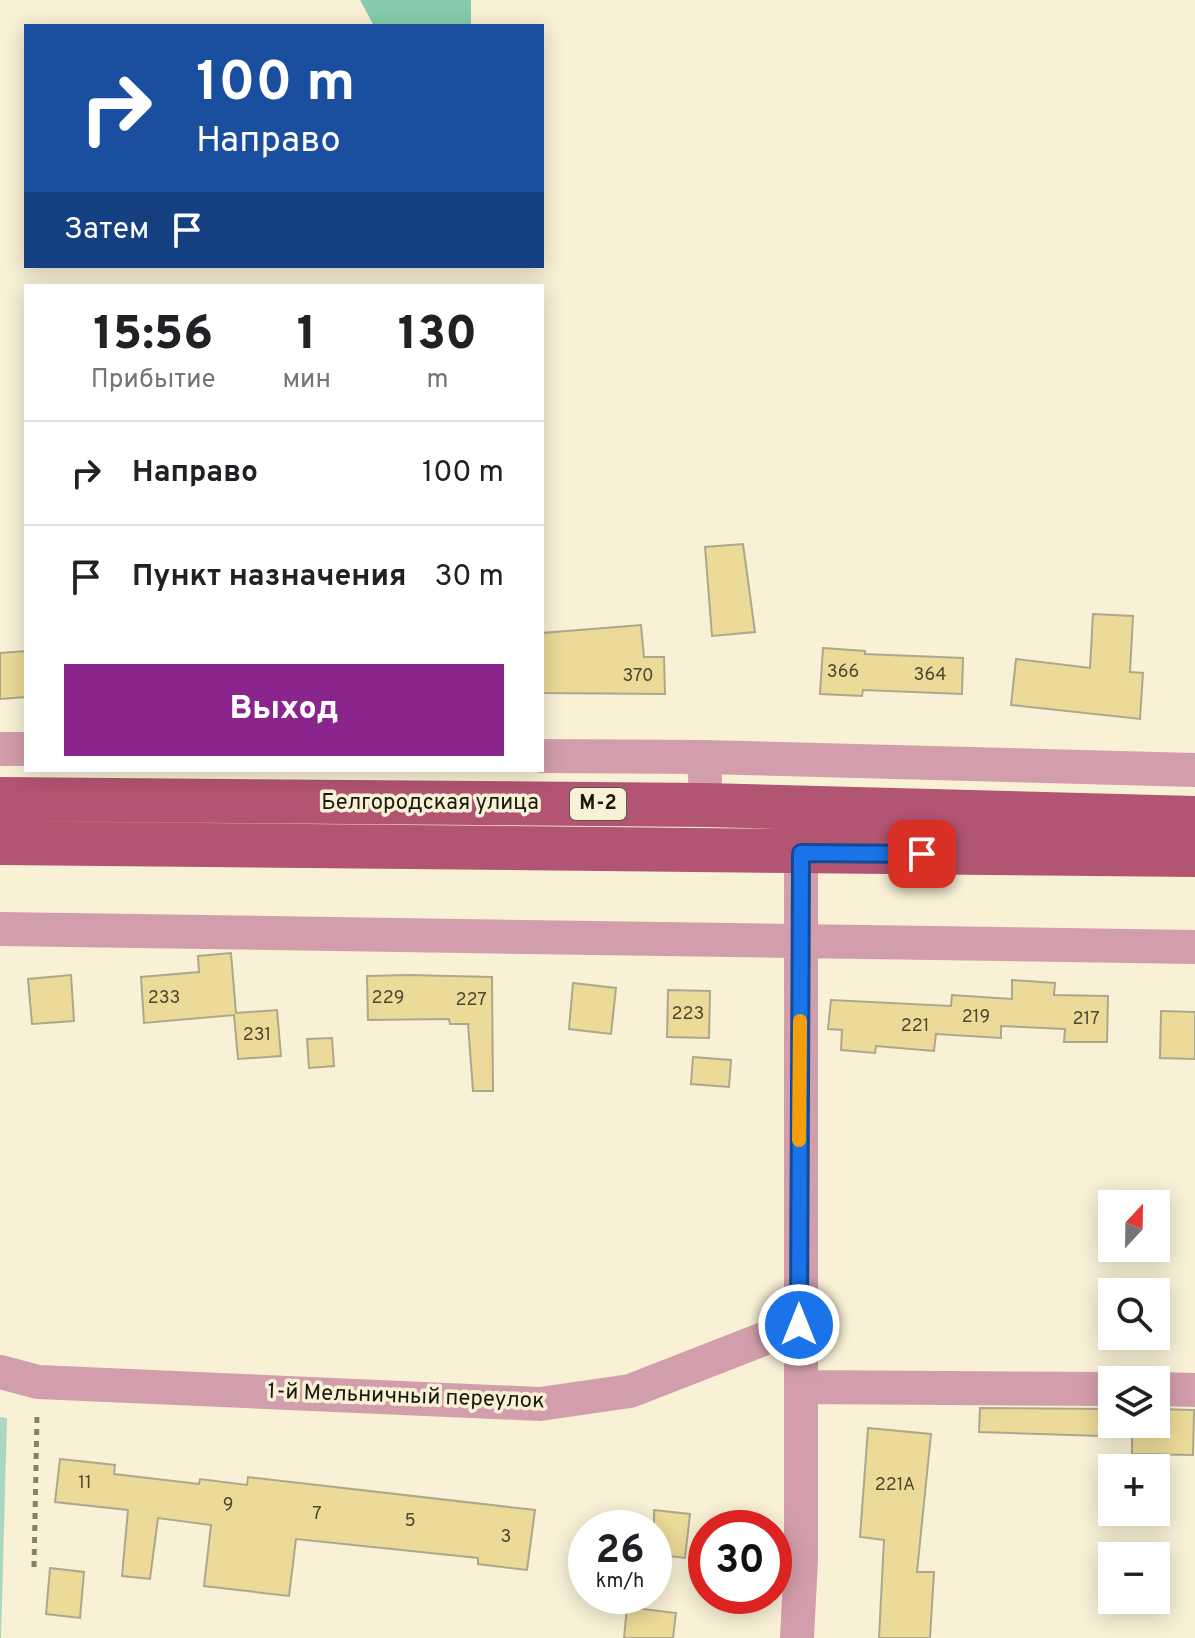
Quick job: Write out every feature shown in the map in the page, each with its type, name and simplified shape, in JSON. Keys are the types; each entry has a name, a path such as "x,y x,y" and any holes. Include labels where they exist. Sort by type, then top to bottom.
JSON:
{"main road":[{"name":"Белгородская улица","path":"0,799 706,805 1195,818"},
{"name":"Белгородская улица","path":"0,843 1195,855"}],"street":[{"path":"0,749 24,749"},
{"path":"544,756 704,757 1195,770"},
{"path":"704,757 706,805"},
{"path":"797,1638 801,1560 802,1387 799,1325 801,853"},
{"path":"0,929 1195,947"},
{"name":"1-й Мельничный переулок","path":"0,1372 38,1382 540,1404 630,1391 799,1325"},
{"path":"802,1387 1098,1389"},
{"path":"1170,1389 1195,1390"}],"path":[{"path":"34,1567 38,1382"}],"green space":[{"path":"360,0 471,0 471,24 373,24"},
{"path":"0,1417 7,1418 1,1638 0,1638"}],"building":[{"path":"743,544 755,632 712,636 705,547"},
{"path":"1093,614 1133,616 1130,672 1143,673 1140,719 1011,705 1016,659 1090,668"},
{"path":"641,625 644,657 664,657 665,694 544,693 544,633"},
{"path":"823,648 865,651 865,654 963,658 962,694 863,690 862,696 820,694"},
{"path":"24,651 24,697 0,699 0,653"},
{"path":"231,953 236,1013 277,1010 281,1056 238,1059 234,1015 144,1023 141,977 199,972 198,956"},
{"path":"71,975 74,1021 32,1024 28,979"},
{"path":"367,976 492,977 493,1091 473,1091 468,1024 450,1024 449,1019 368,1020"},
{"path":"1012,980 1055,983 1054,995 1108,996 1107,1042 1064,1042 1065,1029 1001,1026 1001,1038 936,1034 934,1051 876,1046 875,1053 841,1050 842,1030 828,1029 831,1000 951,1006 952,995 1012,999"},
{"path":"573,983 616,988 611,1034 569,1029"},
{"path":"668,990 710,991 709,1038 667,1037"},
{"path":"1161,1011 1195,1012 1195,1059 1160,1058"},
{"path":"332,1038 334,1066 309,1068 307,1039"},
{"path":"693,1057 731,1060 729,1087 691,1084"},
{"path":"980,1408 1098,1409 1098,1436 979,1432"},
{"path":"1170,1409 1194,1410 1193,1455 1132,1454 1132,1438 1170,1438"},
{"path":"868,1428 931,1434 917,1572 934,1572 930,1638 879,1638 884,1540 860,1537"},
{"path":"60,1459 115,1465 114,1474 199,1484 200,1479 247,1485 248,1477 535,1510 527,1570 478,1564 478,1558 296,1539 289,1596 204,1586 211,1525 158,1518 150,1579 122,1576 128,1510 55,1502"},
{"path":"672,1512 688,1514 685,1558 672,1556"},
{"path":"50,1568 84,1572 80,1618 46,1614"},
{"path":"676,1613 673,1638 624,1638 626,1614"}],"slow traffic":[{"path":"799,1140 800,1021"}],"route":[{"path":"799,1325 801,853 922,854"}]}
